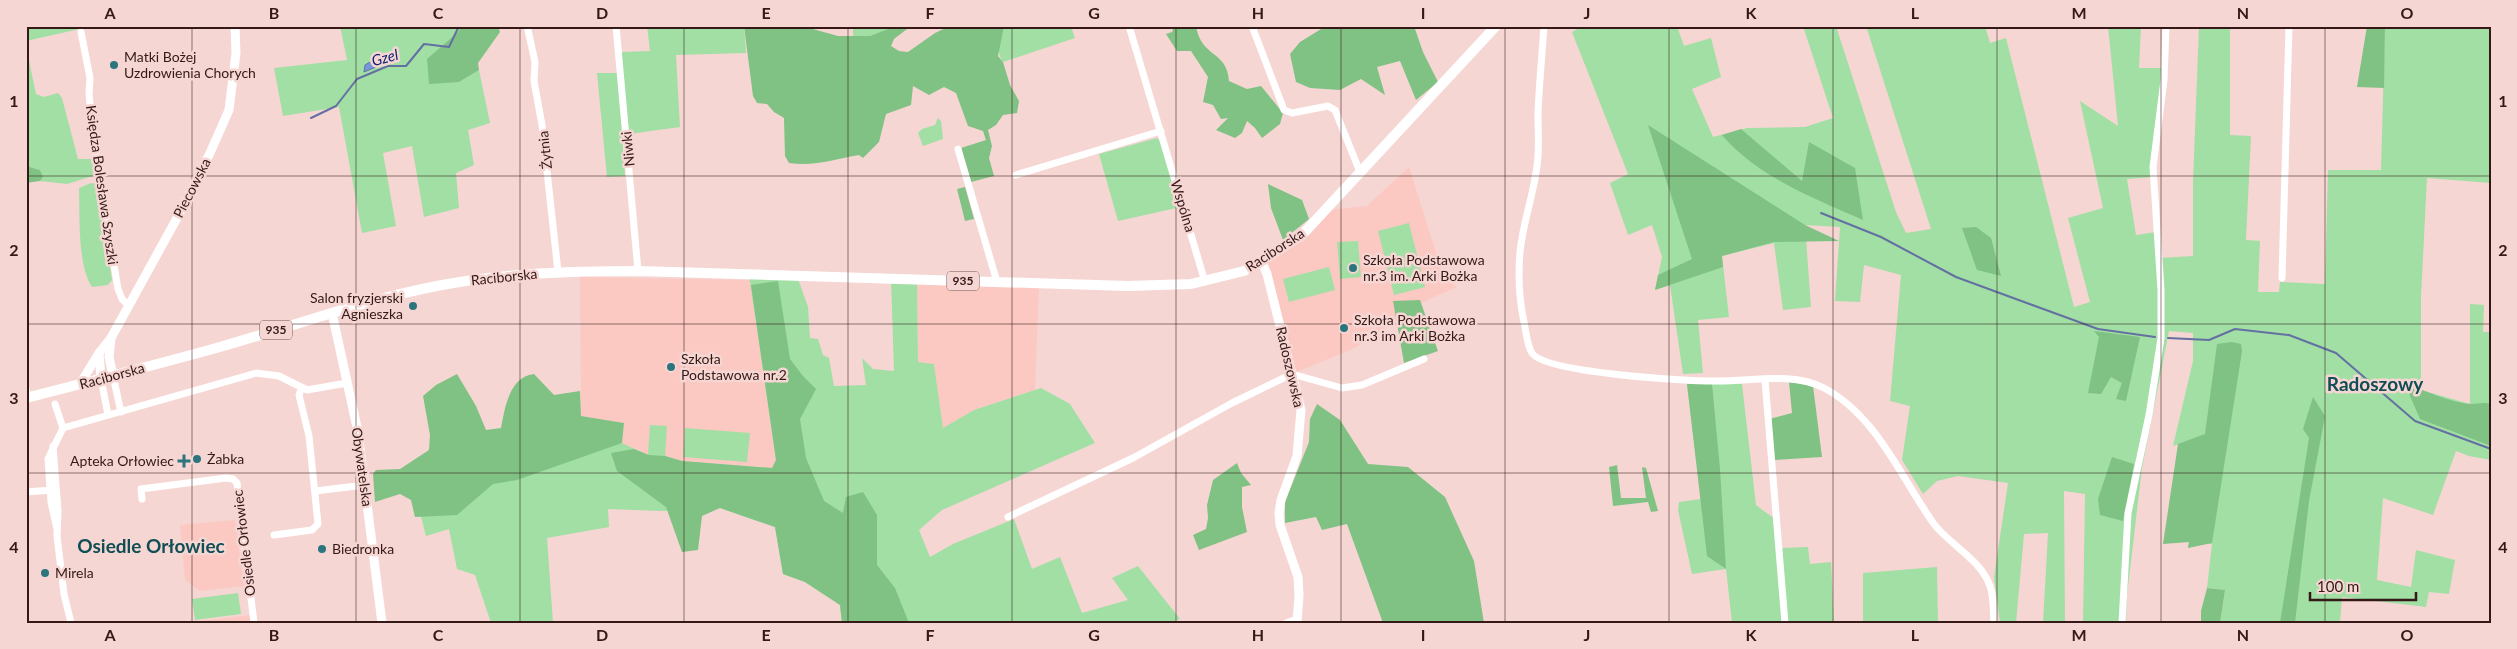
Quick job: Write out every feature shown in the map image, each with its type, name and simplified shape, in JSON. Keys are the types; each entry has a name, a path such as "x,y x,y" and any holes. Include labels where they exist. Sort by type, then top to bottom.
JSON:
{"main road":[{"name":"Raciborska","path":"27,395 113,376 332,313 442,285 558,272 638,271 1137,286 1170,286 1205,282 1244,271 1262,262 1301,236 1422,103 1496,26"}],"street":[{"name":"Piecowska","path":"80,384 99,353 111,338 190,193 229,110 236,53 235,26"},
{"name":"Niwki","path":"616,26 638,271"},
{"name":"Wspólna","path":"1130,26 1205,282"},
{"path":"1252,26 1284,110 1292,113 1328,106 1335,110 1340,118 1360,172"},
{"path":"1544,26 1538,107 1538,157 1520,251 1519,283 1521,310 1531,351 1536,357 1545,361 1592,371 1682,380 1792,379 1808,382 1834,394 1855,411 1912,487 1934,524 1985,576 1992,594 1994,623"},
{"path":"2122,623 2128,513 2162,338 2161,290 2153,167 2164,80 2166,26"},
{"path":"2282,278 2289,26"},
{"name":"Żytnia","path":"528,30 535,62 534,80 542,125 558,272"},
{"name":"Księdza Bolesława Szyszki","path":"81,32 90,78 89,94 96,159 118,289 122,299 128,305"},
{"path":"1016,175 1161,131"},
{"path":"958,149 997,282"},
{"name":"Radoszowska","path":"1262,262 1267,274 1301,410 1297,456 1281,500 1280,513 1280,525 1298,577 1299,595 1297,621 1286,623"},
{"name":"Obywatelska","path":"332,313 358,432 382,623"},
{"name":"Piecowska","path":"111,338 109,357 113,376"},
{"path":"99,353 101,379 108,415"},
{"path":"1008,517 1133,458 1232,403 1292,374 1342,388 1362,385 1424,359"},
{"path":"72,623 64,594 48,459 63,428 256,373 279,376 307,390 319,390 348,383"},
{"path":"113,376 121,412"},
{"path":"1765,380 1785,623"},
{"path":"274,535 312,530 318,524 309,436 299,395 302,387"},
{"path":"55,404 63,428"},
{"name":"Osiedle Orłowiec","path":"142,499 141,489 226,478 233,479 237,483 254,623"},
{"path":"315,491 365,485"},
{"path":"26,492 53,490"}],"shaded area":[{"name":"Szkoła Podstawowa nr.3 im. Arki Bożka","path":"1409,167 1444,278 1457,287 1427,300 1355,348 1292,374 1262,262 1327,210 1367,206"},
{"name":"Szkoła Podstawowa nr.2","path":"580,277 750,280 776,460 772,468 682,461 665,456 649,455 622,443 624,423 581,416"},
{"path":"917,280 1039,283 1035,390 974,410 943,428 934,364 918,362"},
{"path":"235,520 244,586 200,591 185,580 180,525"},
{"path":"251,615 252,623 192,623 192,622"}],"green space":[{"path":"26,26 93,26 26,41"},
{"path":"340,26 462,26 453,39 459,82 479,70 490,123 468,130 474,165 456,173 459,208 424,217 412,146 383,153 396,226 362,233 339,107 283,116 274,68 347,60"},
{"path":"462,26 498,26 500,32 478,63 479,70 459,82 429,84 427,59 457,33"},
{"path":"647,26 744,26 746,53 676,55 680,127 622,135 625,176 607,177 597,73 618,73 622,52 650,51"},
{"path":"744,26 802,26 838,36 870,36 896,26 911,26 894,39 891,46 899,51 908,52 935,33 950,26 1004,26 998,56 1003,62 1010,85 1019,101 1017,113 1003,115 996,125 988,130 992,146 989,158 994,176 971,182 961,148 986,140 983,131 968,126 956,93 944,87 929,95 913,86 911,105 886,114 879,142 863,158 859,155 816,163 789,163 785,156 784,118 774,112 767,104 757,103 753,96"},
{"path":"853,26 892,26 892,29 870,36 853,36"},
{"path":"1004,26 1071,26 1075,38 1003,62 999,49"},
{"path":"1174,26 1196,26 1203,44 1224,64 1229,81 1247,89 1261,86 1283,113 1280,124 1262,138 1247,121 1242,133 1235,138 1216,130 1228,118 1221,119 1213,105 1203,102 1208,77 1191,51 1177,51 1166,34 1172,32"},
{"path":"1326,26 1414,26 1423,52 1438,82 1416,100 1400,61 1377,67 1385,95 1361,79 1340,90 1310,88 1296,82 1290,54 1300,42"},
{"path":"1583,26 1677,26 1684,46 1711,38 1721,77 1692,89 1713,137 1747,128 1805,127 1833,118 1803,26 1836,26 1896,212 1906,233 1931,229 1866,26 1985,26 1990,43 2006,38 2074,307 2090,302 2068,218 2103,208 2080,101 2118,126 2108,26 2141,26 2139,68 2164,68 2153,177 2127,179 2136,235 2156,232 2159,258 2193,256 2193,183 2199,26 2230,26 2230,135 2251,136 2246,240 2260,241 2258,292 2279,292 2280,282 2325,284 2328,170 2381,170 2385,26 2491,26 2491,183 2427,178 2421,297 2421,390 2470,404 2470,304 2484,305 2483,332 2491,332 2491,460 2469,456 2456,451 2433,515 2383,498 2377,580 2411,587 2416,550 2455,560 2449,594 2429,592 2426,607 2342,597 2340,623 2220,623 2225,590 2207,588 2212,544 2201,543 2188,548 2205,435 2173,446 2193,361 2193,333 2169,331 2142,468 2127,595 2126,623 2083,623 2085,494 2064,491 2065,623 2043,623 2048,533 2024,534 2016,623 2000,623 1994,577 2008,483 1958,476 1937,481 1923,494 1902,460 1910,406 1890,401 1901,275 1864,265 1860,302 1835,301 1840,227 1805,225 1811,307 1783,310 1774,243 1722,256 1729,317 1698,320 1703,373 1683,374 1670,285 1655,290 1662,257 1652,225 1628,235 1610,183 1628,174 1572,32"},
{"path":"2367,26 2385,26 2384,88 2357,87"},
{"path":"26,46 36,94 44,97 58,93 62,98 78,159 92,159 96,175 67,184 40,181 43,177 40,170 26,166"},
{"path":"938,118 941,121 943,139 923,146 918,133 922,129 935,125"},
{"path":"1648,125 1805,225 1839,241 1774,242 1722,256 1723,267 1655,290 1658,275 1692,259"},
{"path":"1741,129 1802,181 1809,142 1855,168 1863,220 1806,195 1769,175 1752,163 1722,135"},
{"path":"1157,138 1162,142 1181,207 1118,221 1099,154"},
{"path":"26,166 40,170 43,177 40,181 26,183"},
{"path":"91,183 96,184 100,197 112,280 108,285 92,287 87,277 82,253 79,188"},
{"path":"1268,184 1302,200 1309,219 1283,240 1271,208"},
{"path":"965,187 974,219 965,221 957,189"},
{"path":"1409,223 1425,287 1394,295 1378,231"},
{"path":"1976,227 1991,238 2001,276 1977,270 1962,228"},
{"path":"1358,241 1361,277 1340,279 1337,242"},
{"path":"1329,267 1335,290 1289,302 1283,279"},
{"path":"749,275 797,276 808,307 810,338 818,339 823,355 829,358 834,386 866,385 862,358 873,369 894,371 891,279 917,280 918,362 934,364 943,428 974,410 1041,388 1070,404 1095,443 942,510 919,530 930,557 953,544 1014,519 1032,569 1060,557 1082,613 1128,600 1112,578 1138,566 1180,619 1170,623 842,623 840,605 805,582 783,574 775,527 720,508 661,511 608,509 609,527 547,538 553,623 491,623 475,575 457,569 449,529 426,536 412,482 622,443 648,455 650,425 667,426 665,456 682,461 772,468 776,460"},
{"path":"778,281 790,359 816,389 800,419 806,458 824,501 843,513 846,497 863,492 877,515 877,565 895,588 909,623 842,623 840,605 805,582 783,574 775,527 720,508 702,516 698,550 682,552 666,507 617,471 611,453 634,449 649,455 665,456 682,461 772,468 776,460 751,285"},
{"path":"1420,300 1438,351 1404,363 1393,301"},
{"path":"2094,331 2140,337 2126,401 2116,399 2122,383 2111,377 2101,394 2088,393 2099,337"},
{"path":"2232,342 2241,344 2242,351 2212,543 2188,548 2189,542 2163,544 2178,444 2205,434 2217,344"},
{"path":"457,374 476,406 486,430 501,428 507,403 514,387 526,376 534,374 554,395 580,391 581,416 624,423 622,443 517,480 493,484 457,515 415,517 411,500 400,494 375,502 373,474 376,470 400,469 429,450 430,435 423,396 436,385"},
{"path":"1789,382 1813,386 1822,457 1774,460 1769,419 1792,413"},
{"path":"2404,382 2456,402 2491,404 2491,446 2420,419"},
{"path":"1687,384 1742,384 1756,505 1772,517 1778,513 1782,548 1808,547 1810,564 1831,562 1834,623 1732,623 1726,569 1692,574 1678,510 1679,502 1701,499"},
{"path":"1687,384 1712,384 1720,469 1726,569 1707,556"},
{"path":"2313,397 2325,416 2309,501 2295,623 2280,623 2309,438 2303,429"},
{"path":"1317,404 1340,420 1368,464 1408,467 1445,497 1474,561 1484,623 1383,623 1347,524 1322,530 1316,517 1285,523 1285,502 1309,442 1310,419"},
{"path":"685,428 750,433 747,462 683,457"},
{"path":"2112,457 2134,464 2123,521 2100,515 2098,499"},
{"path":"1237,463 1241,473 1251,485 1242,487 1242,507 1247,532 1199,550 1193,535 1206,529 1208,518 1207,505 1213,480"},
{"path":"1617,465 1621,498 1646,498 1642,467 1646,468 1658,511 1651,512 1648,502 1613,506 1609,467"},
{"path":"1937,567 1938,623 1863,623 1863,573"},
{"path":"2207,588 2225,590 2220,623 2201,623 2201,611"},
{"path":"238,593 241,614 195,620 192,599"}],"water":[{"path":"384,60 386,63 364,72 365,65 372,61"}],"waterway":[{"name":"Gzel","path":"311,118 336,106 357,79 388,66 406,66 424,44 449,47 459,26"},
{"path":"1821,213 1881,237 1956,277 2098,329 2155,337"},
{"path":"2168,338 2209,340 2235,329 2289,335 2336,353 2415,421 2491,449"}],"place":[{"name":"Matki Bożej Uzdrowienia Chorych","path":"114,65"},
{"name":"Szkoła Podstawowa nr.3 im. Arki Bożka","path":"1353,268"},
{"name":"Salon fryzjerski Agnieszka","path":"413,306"},
{"name":"Szkoła Podstawowa nr.3 im Arki Bożka","path":"1344,328"},
{"name":"Szkoła Podstawowa nr.2","path":"671,367"},
{"name":"Żabka","path":"197,459"},
{"name":"Apteka Orłowiec","path":"184,461"},
{"name":"Biedronka","path":"322,549"},
{"name":"Mirela","path":"45,573"}],"district":[{"name":"Radoszowy","path":"2375,384"},
{"name":"Osiedle Orłowiec","path":"151,546"}]}
